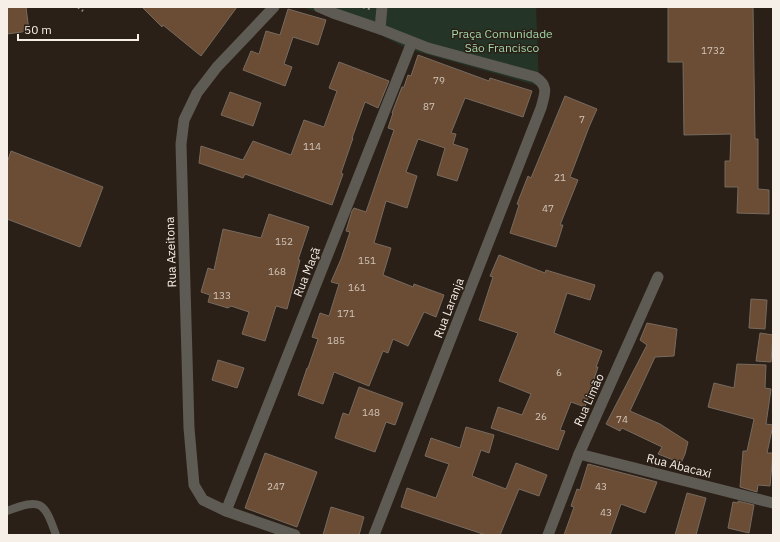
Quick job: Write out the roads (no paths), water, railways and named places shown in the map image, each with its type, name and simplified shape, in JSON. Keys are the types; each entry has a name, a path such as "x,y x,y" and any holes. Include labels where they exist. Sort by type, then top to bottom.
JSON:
{"street":[{"name":"Rua Azeitona","path":"274,7 217,68 197,93 184,120 180,144 189,428 194,485 203,500 226,511 295,535"},
{"path":"319,7 412,42"},
{"path":"380,29 382,7"},
{"name":"Rua Maçã","path":"226,511 412,42"},
{"name":"Rua Laranja","path":"374,535 538,115 545,89 542,82 535,77 428,48 412,42"},
{"name":"Rua Limão","path":"548,535 579,454 658,276"},
{"name":"Rua Abacaxi","path":"579,454 773,503"}],"lane":[{"path":"7,511 27,503 35,503 42,507 50,519 56,535"}],"park label":[{"name":"Praça Comunidade São Francisco","path":"502,41"}]}
